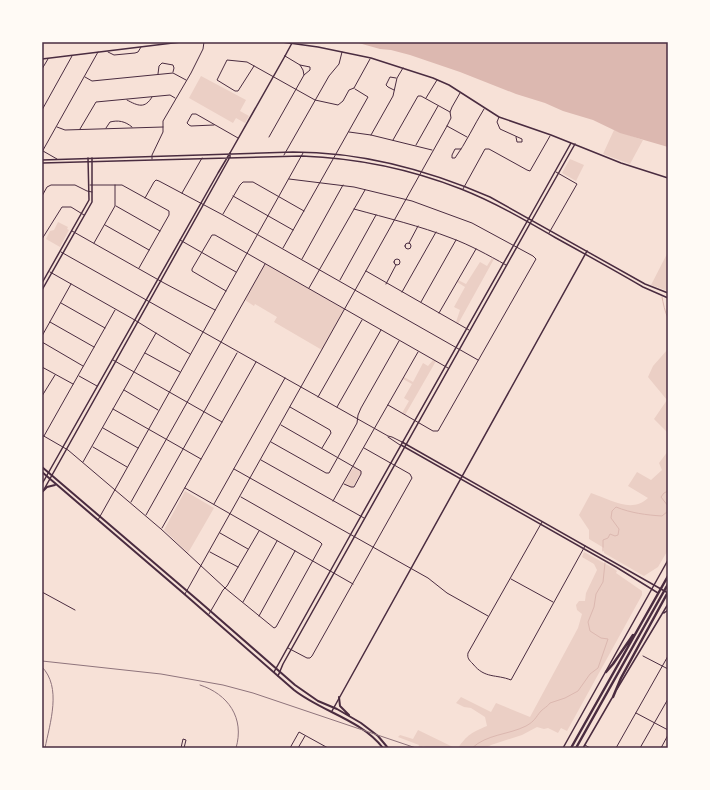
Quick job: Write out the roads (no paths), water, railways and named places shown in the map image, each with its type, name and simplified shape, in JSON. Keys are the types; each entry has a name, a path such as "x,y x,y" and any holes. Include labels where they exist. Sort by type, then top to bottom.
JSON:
{"highway":[{"path":"571,748 668,576"},
{"path":"576,748 668,584"},
{"path":"613,697 620,678 668,592"},
{"path":"606,672 640,625"}],"main road":[{"path":"42,59 181,42"},
{"path":"282,42 371,58 403,68 437,80 460,92 499,117 575,144 621,163 668,178"},
{"path":"42,484 292,43"},
{"path":"274,672 571,143"},
{"path":"278,676 279,671 364,518 575,144"},
{"path":"42,160 152,155 285,152 336,154 378,160 421,171 464,186 507,206 645,284 668,293"},
{"path":"42,492 204,205 230,157 230,153"},
{"path":"42,163 302,156 334,158 378,164 419,174 462,189 505,209 643,287 668,298"},
{"path":"42,284 89,200 88,158"},
{"path":"42,290 92,200 92,158"},
{"path":"332,712 586,251"},
{"path":"402,442 668,592"},
{"path":"401,445 583,548 668,599"},
{"path":"42,467 305,693 350,716 373,732 388,748"},
{"path":"42,472 303,697 359,726 371,735 383,748"},
{"path":"42,492 47,487 53,485 60,488"},
{"path":"563,748 668,560"},
{"path":"583,748 668,604"},
{"path":"662,614 668,610"},
{"path":"339,697 340,706 350,716"}],"street":[{"path":"152,159 152,155 163,132 164,121 187,81 203,49 204,42"},
{"path":"106,51 114,55 136,53 141,46"},
{"path":"58,159 42,151 98,52"},
{"path":"284,156 329,76 339,64 342,52"},
{"path":"42,110 73,55"},
{"path":"269,137 296,89 310,68 309,66 300,64 285,56"},
{"path":"42,69 48,58"},
{"path":"254,66 238,91 235,91 216,80 227,60 244,61 254,66 273,76 315,100 338,104 343,101 349,90 354,88 371,58"},
{"path":"158,74 159,66 162,63 173,65 173,73"},
{"path":"300,64 304,76"},
{"path":"371,135 395,90 397,78 403,68"},
{"path":"84,76 92,81 173,73 187,81"},
{"path":"395,90 388,88 386,85 390,77 397,78"},
{"path":"426,99 437,80"},
{"path":"283,249 368,97 354,88"},
{"path":"185,594 447,126 451,118 450,112 460,92"},
{"path":"80,129 95,102 170,95 176,98"},
{"path":"126,99 136,104 145,105 148,104 153,96"},
{"path":"393,140 417,97 420,96 450,112"},
{"path":"415,146 438,106"},
{"path":"461,149 455,149 452,158 456,158 484,108"},
{"path":"214,125 189,126 188,123 191,115 194,114 239,138"},
{"path":"499,117 497,122 500,129 516,137"},
{"path":"106,128 110,122 117,121 128,124 132,128"},
{"path":"447,126 468,138"},
{"path":"56,127 65,130 163,127"},
{"path":"349,132 371,135 433,150"},
{"path":"462,189 485,149 489,149 530,171 551,135"},
{"path":"97,520 289,180 303,152"},
{"path":"182,194 202,158"},
{"path":"549,234 577,184 555,172"},
{"path":"145,198 156,180 258,234 478,360"},
{"path":"289,180 343,185 365,189 405,200 481,227 536,259 437,432 388,405"},
{"path":"223,215 241,183 251,181 304,211"},
{"path":"94,243 115,206 115,184"},
{"path":"42,196 47,187 51,185 75,185 92,192"},
{"path":"89,185 122,185 169,212 139,269"},
{"path":"301,259 343,185"},
{"path":"309,289 365,189"},
{"path":"233,196 294,230"},
{"path":"42,239 61,207 69,206 84,215"},
{"path":"115,206 160,231"},
{"path":"354,209 436,232 476,249 506,266"},
{"path":"340,281 377,215"},
{"path":"105,225 149,250"},
{"path":"409,243 418,226"},
{"path":"72,231 216,310"},
{"path":"402,293 436,232"},
{"path":"226,291 192,271 201,252 211,236 214,235 448,368"},
{"path":"180,240 237,272"},
{"path":"421,303 456,240"},
{"path":"439,313 476,249"},
{"path":"60,251 388,436 401,445"},
{"path":"130,503 265,264"},
{"path":"386,284 396,265"},
{"path":"49,271 191,354"},
{"path":"365,271 470,331"},
{"path":"42,336 71,284"},
{"path":"61,303 105,328"},
{"path":"116,309 79,376 43,436 63,447 82,462 162,530 201,567 272,628 276,627 321,546 321,542 240,496"},
{"path":"318,397 362,319"},
{"path":"50,322 94,347"},
{"path":"337,408 381,330"},
{"path":"82,462 92,447 156,333"},
{"path":"270,442 327,474 330,472 357,423 361,408 399,340"},
{"path":"42,342 84,366"},
{"path":"145,516 238,352"},
{"path":"333,501 418,352"},
{"path":"145,353 180,372"},
{"path":"112,359 222,422"},
{"path":"162,530 256,362"},
{"path":"42,367 73,385"},
{"path":"42,396 54,374"},
{"path":"79,376 97,386"},
{"path":"214,504 285,378"},
{"path":"124,390 159,410"},
{"path":"290,407 330,430 331,432 322,448"},
{"path":"113,409 201,460"},
{"path":"280,424 361,471 361,474 354,487 344,484"},
{"path":"102,428 138,448"},
{"path":"388,436 402,442"},
{"path":"92,447 127,467"},
{"path":"288,648 308,659 312,656 412,478 411,475 364,448"},
{"path":"260,460 364,518"},
{"path":"234,469 411,568 435,582 447,593 488,617"},
{"path":"185,488 353,584"},
{"path":"542,521 468,653 467,656 477,669 483,673 511,680 585,546"},
{"path":"209,615 259,530"},
{"path":"220,533 248,549"},
{"path":"243,603 277,541"},
{"path":"210,551 238,567"},
{"path":"258,616 295,551"},
{"path":"510,578 554,603"},
{"path":"42,592 75,610"},
{"path":"643,656 668,669"},
{"path":"616,748 668,656"},
{"path":"640,748 668,699"},
{"path":"636,713 668,730"},
{"path":"290,748 299,732 328,748"},
{"path":"661,748 668,735"},
{"path":"298,748 305,736"},
{"path":"181,748 183,739 186,740 184,748"},
{"path":"585,745 590,748"}],"waterway":[{"path":"662,297 668,318"},
{"path":"668,491 661,497 668,506"},
{"path":"603,551 603,540 608,538 610,534 615,536 618,535 619,529 611,518 612,511 616,507 656,516 662,516 668,511"},
{"path":"472,748 478,743 491,737 526,726 550,703 565,698 578,691 590,674 598,668 608,639 601,638 590,631 588,622 594,607 596,594 603,582 605,563"}],"railway":[{"path":"42,661 161,674 223,685 253,693 416,748"},
{"path":"42,667 48,675 52,685 53,695 52,717 45,748"},
{"path":"200,685 219,694 232,709 236,717 238,727 236,748"}]}
